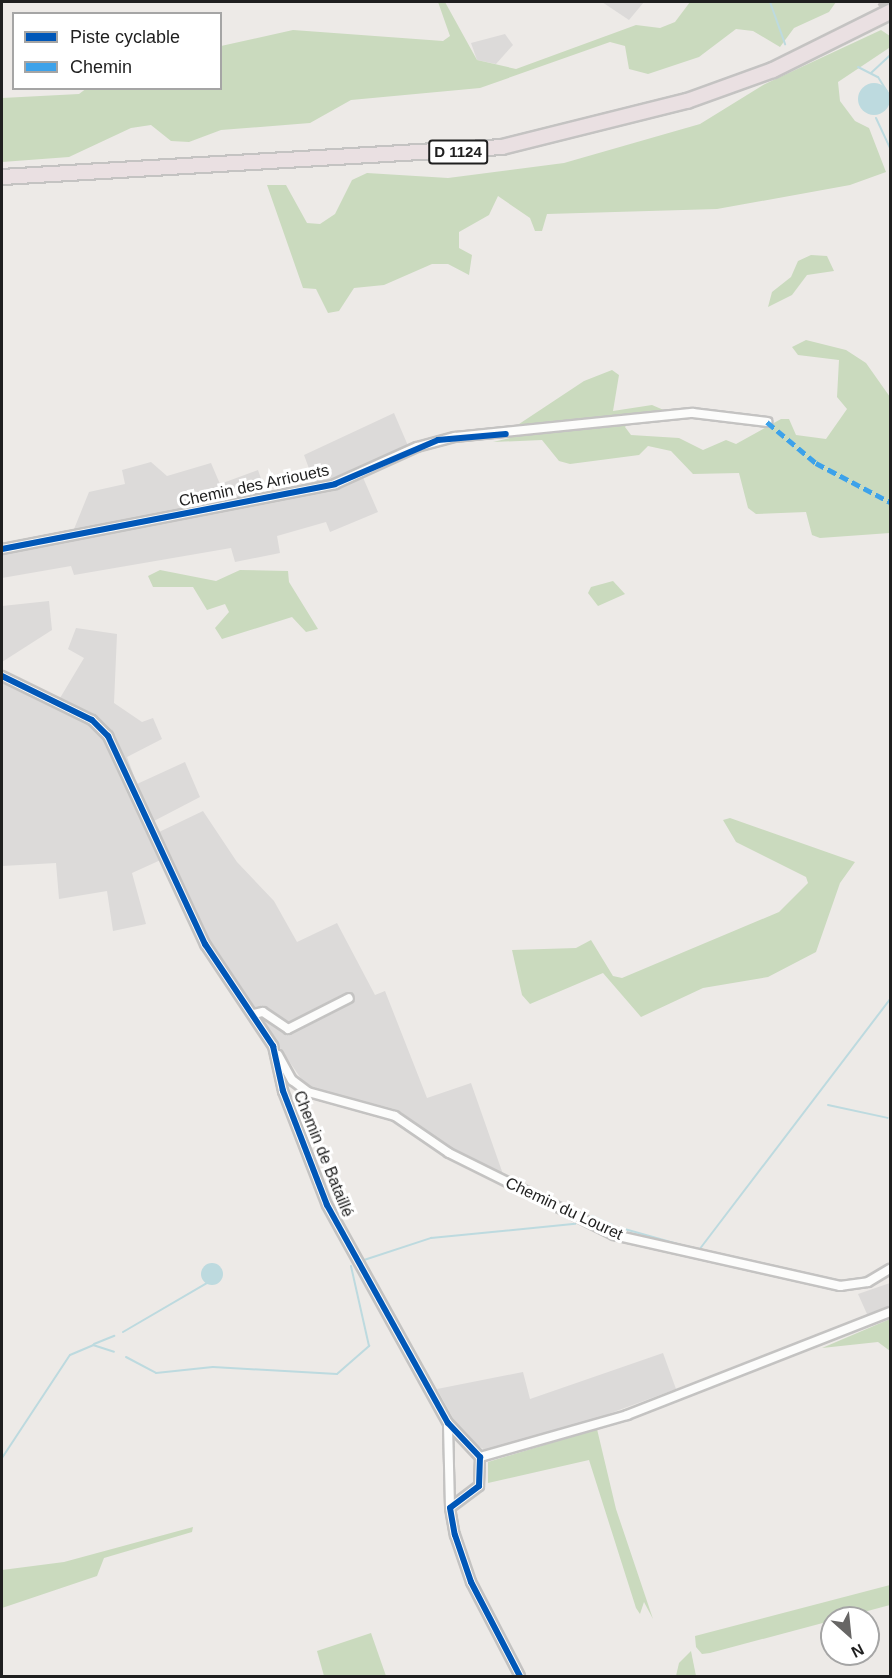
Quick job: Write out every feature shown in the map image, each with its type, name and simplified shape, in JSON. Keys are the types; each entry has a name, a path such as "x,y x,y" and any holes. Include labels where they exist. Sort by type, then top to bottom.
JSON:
{"highway":[{"name":"D 1124","path":"2,177 502,147 687,101 773,70 891,12"}],"street":[{"name":"Chemin des Arriouets","path":"2,549 335,484 417,447 455,437 693,414 767,422"},
{"name":"Chemin de Bataillé","path":"2,676 92,720 108,736 206,944 273,1046 283,1091 327,1205 448,1423 480,1457"},
{"path":"254,1014 263,1012 288,1029 349,998"},
{"name":"Chemin du Louret","path":"273,1046 299,1087 395,1116 449,1153 614,1235 840,1286 868,1282 891,1269"},
{"path":"450,1508 479,1486 480,1457 627,1415 891,1312"},
{"name":"Chemin de Bataillé","path":"448,1423 450,1508 471,1582 520,1677"}],"shaded area":[{"path":"602,2 644,2 629,20"},
{"path":"505,34 513,45 496,64 477,60 471,43"},
{"path":"394,413 409,448 361,473 378,512 330,532 326,522 277,536 280,553 235,562 231,548 74,575 71,566 2,578 2,538 6,550 70,539 89,492 125,484 122,470 151,462 167,476 211,463 220,484 258,470 266,493 314,482 304,455"},
{"path":"49,601 52,630 2,662 2,606"},
{"path":"76,628 117,634 114,703 142,722 153,718 162,739 127,757 137,784 185,762 200,797 152,822 157,833 203,811 237,862 274,901 297,942 337,923 375,995 385,991 427,1098 471,1083 504,1177 453,1151 398,1110 306,1086 210,945 165,858 132,873 146,924 113,931 107,891 59,899 56,863 2,866 2,671 60,698 84,658 68,649"},
{"path":"890,1283 890,1307 867,1314 858,1294"},
{"path":"663,1353 676,1389 565,1430 487,1451 464,1438 437,1389 523,1372 530,1399"}],"green space":[{"path":"438,2 445,2 477,60 516,69 636,25 660,28 675,22 690,2 836,2 829,12 794,28 780,47 753,31 736,29 699,57 648,74 629,69 625,46 610,42 480,88 351,100 310,123 221,130 189,142 171,141 151,125 131,128 69,157 2,162 2,98 79,94 84,90 222,90 222,46 293,30 443,41 450,36"},
{"path":"881,30 890,36 889,48 838,82 840,101 855,121 869,128 886,172 850,185 717,209 547,214 542,231 535,231 530,218 498,196 489,215 459,232 459,248 472,255 469,275 448,264 432,264 384,285 354,288 339,311 328,313 316,289 303,288 267,185 286,185 307,223 320,224 335,214 352,180 367,173 448,178 564,163 700,124 765,84"},
{"path":"811,255 827,256 834,271 807,275 792,295 768,307 772,292 791,277 798,261"},
{"path":"806,340 846,350 866,363 890,397 890,533 820,538 812,535 806,512 756,514 748,508 739,473 693,474 671,451 648,446 639,455 570,464 559,461 542,440 493,442 510,438 513,428 584,381 612,370 619,375 613,411 652,405 666,411 635,415 625,427 631,435 679,438 703,450 726,440 736,444 781,419 789,419 796,435 826,439 847,409 837,397 839,360 798,355 792,347"},
{"path":"160,570 216,581 240,570 288,571 289,582 318,629 306,632 292,617 222,639 215,628 229,612 225,604 207,610 193,587 153,587 148,576"},
{"path":"613,581 625,594 598,606 588,593 591,587"},
{"path":"730,818 855,862 840,883 816,952 768,977 703,988 641,1017 603,973 530,1004 522,995 512,950 576,948 591,940 613,976 622,978 779,912 808,883 806,877 736,842 723,820"},
{"path":"890,1319 890,1351 878,1342 822,1348"},
{"path":"597,1429 616,1509 653,1619 644,1602 640,1614 636,1608 589,1460 488,1483 488,1462"},
{"path":"193,1527 192,1532 104,1558 97,1576 2,1608 2,1570 64,1562"},
{"path":"890,1585 890,1605 880,1608 820,1606 820,1624 710,1653 702,1654 696,1647 695,1636"},
{"path":"371,1633 386,1676 324,1676 317,1651"},
{"path":"691,1651 696,1676 676,1676 679,1663"}],"water":[{"path":"874,83 885,88 890,99 885,110 874,115 863,110 858,99 863,88"},
{"path":"212,1263 222,1270 223,1274 216,1284 212,1285 202,1278 201,1274 208,1264"}],"waterway":[{"path":"770,2 785,44"},
{"path":"871,73 890,55"},
{"path":"858,67 878,77 890,96"},
{"path":"876,118 890,148"},
{"path":"621,1228 699,1250 890,999"},
{"path":"828,1105 888,1118"},
{"path":"592,1216 612,1225"},
{"path":"361,1261 431,1238 575,1224"},
{"path":"126,1357 156,1373 213,1367 337,1374 369,1346 351,1266"},
{"path":"123,1332 207,1283"},
{"path":"94,1344 114,1336"},
{"path":"2,1458 70,1355 93,1345 114,1352"}],"tunnel":[{"path":"881,2 889,16"}],"marked path":[{"path":"767,422 816,463 890,502"}],"cycle path":[{"path":"2,549 335,484 438,440 506,434"},
{"path":"2,676 92,720 108,736 205,944 273,1046 283,1091 327,1205 448,1423 480,1457 479,1486 450,1508 455,1535 471,1582 520,1676"}]}
